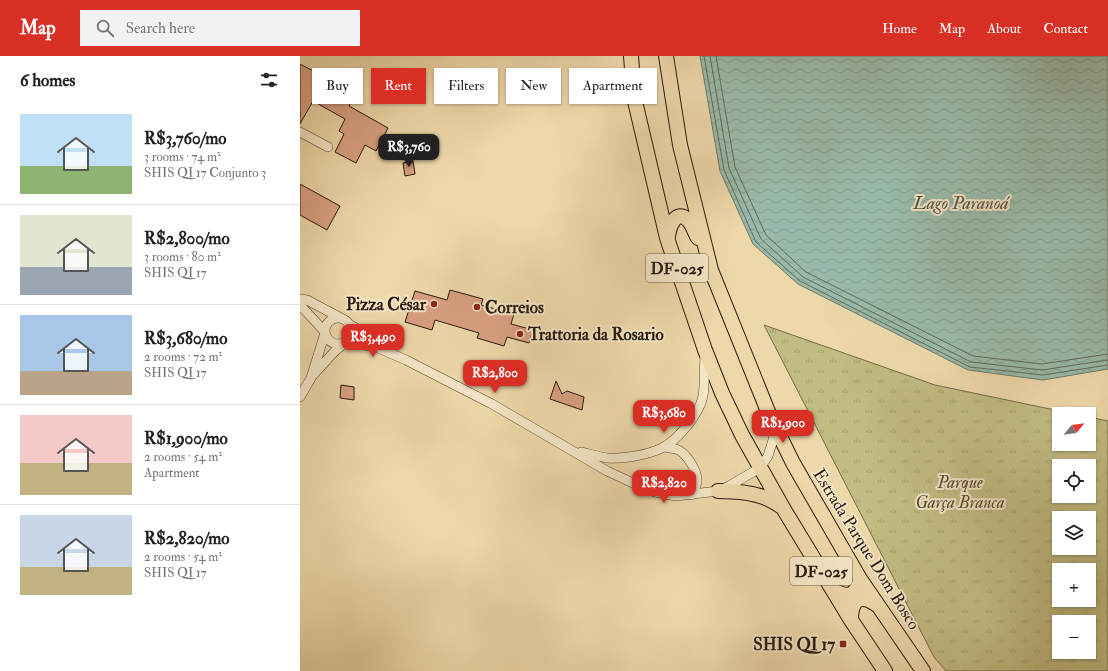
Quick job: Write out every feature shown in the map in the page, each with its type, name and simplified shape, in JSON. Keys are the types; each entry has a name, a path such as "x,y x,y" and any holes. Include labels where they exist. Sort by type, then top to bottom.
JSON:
{"main road":[{"name":"DF-025","path":"631,56 634,97 668,238 705,350 728,407 783,508 851,620 885,671"},
{"name":"Estrada Parque Dom Bosco","path":"666,56 680,145 711,270 769,414 796,468 860,579 923,671"},
{"path":"668,238 669,229 673,220 679,217 684,217 690,222 711,270"},
{"path":"718,491 745,492 759,495 769,499 783,508"},
{"path":"833,590 844,595 848,595 854,592 860,579"},
{"path":"851,620 851,612 853,605 856,602 862,599 877,604"}],"street":[{"path":"300,132 328,147"},
{"path":"300,299 307,300 341,318 350,325 378,340 406,360"},
{"path":"300,305 325,333 327,339 332,343 338,345 345,343 364,345 376,348 406,360 492,404 607,471 655,492 676,496 718,491 760,468 768,456 773,440 769,414"},
{"path":"311,378 325,333 325,328 330,321 341,318"},
{"path":"300,397 311,378 335,351 349,339 352,332 350,325"},
{"path":"572,450 608,458 630,457 664,447 690,424 698,409 703,396 705,350"},
{"path":"664,447 677,449 684,453 696,472 696,487 692,495"}],"green space":[{"name":"Parque Garça Branca","path":"764,325 935,385 1052,409 1052,451 1096,451 1096,418 1108,421 1108,671 946,671 934,657"}],"water":[{"name":"Lago Paranoá","path":"700,56 1108,56 1108,369 1043,380 968,370 798,284 753,244 720,171"}],"building":[{"path":"300,64 312,70 312,103 300,124"},
{"path":"318,104 350,104 349,106 388,128 376,151 365,145 356,163 335,152 344,134 339,131 345,119"},
{"path":"413,161 415,174 405,176 403,163"},
{"path":"300,184 340,206 327,230 300,215"},
{"path":"450,290 483,299 481,305 514,314 511,324 533,330 529,343 507,337 504,346 477,338 479,333 435,320 432,330 405,322 415,291 447,300"},
{"path":"556,381 562,394 567,391 584,397 582,410 550,399"},
{"path":"341,385 354,387 354,400 340,398"}],"place":[{"name":"Pizza César","path":"434,304"},
{"name":"Correios","path":"477,307"},
{"name":"Trattoria da Rosario","path":"520,334"},
{"name":"SHIS QI 17","path":"843,644"}]}
